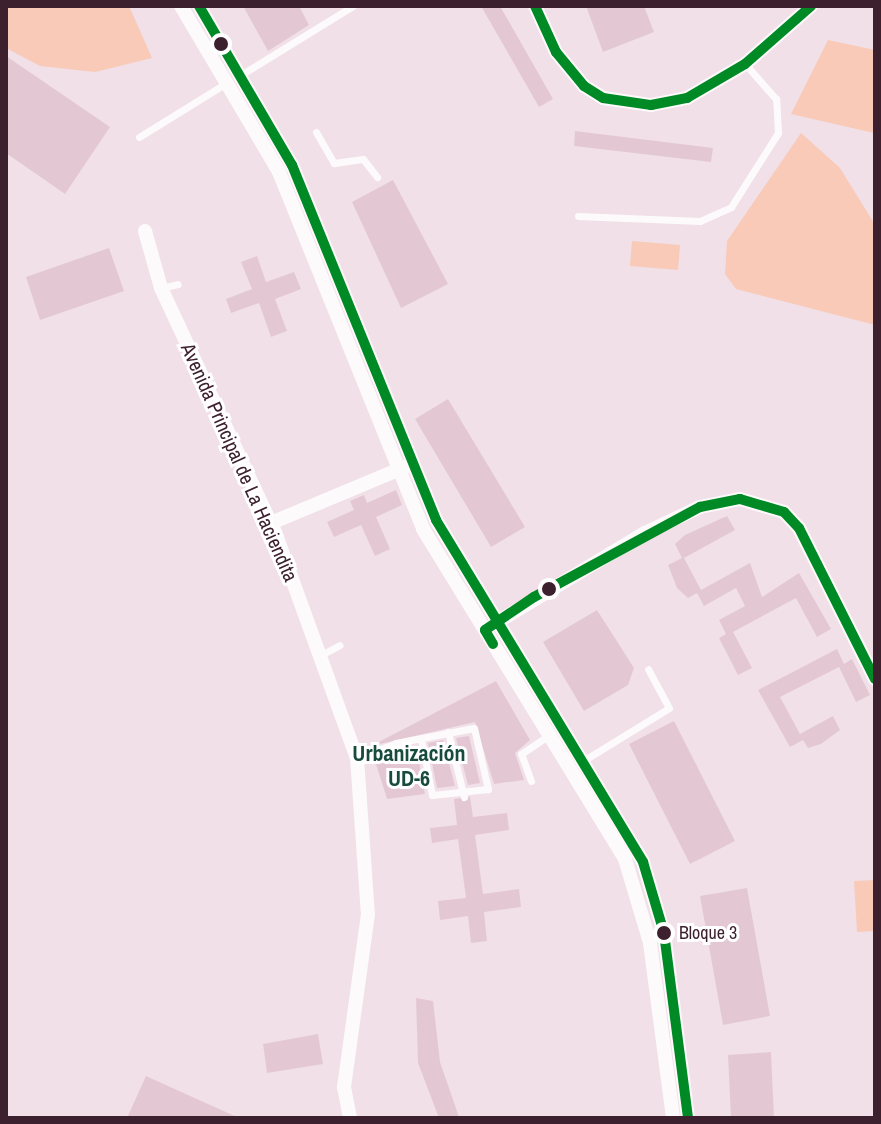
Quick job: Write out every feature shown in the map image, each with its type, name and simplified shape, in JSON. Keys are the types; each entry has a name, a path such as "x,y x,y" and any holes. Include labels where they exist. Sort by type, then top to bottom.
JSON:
{"street":[{"path":"181,6 277,150"},
{"path":"199,6 277,150 405,467 423,529 573,769 640,901 673,1118"},
{"path":"535,6 569,73 603,98 670,105 745,64 811,6"},
{"name":"Avenida Principal de La Haciendita","path":"145,231 161,288 238,443 271,523 357,758 368,914 339,1088 350,1118"},
{"path":"271,523 405,467"},
{"path":"405,467 586,759 656,900 688,1118"},
{"path":"485,630 645,533 700,507 740,499 784,512 799,528 875,679"},
{"path":"573,769 586,759"}],"lane":[{"path":"139,137 353,6"},
{"path":"578,216 700,221 731,207 778,133 776,99 745,64"},
{"path":"316,132 334,163 363,159 377,177"},
{"path":"161,288 178,284"},
{"path":"321,655 340,645"},
{"path":"586,759 669,708 648,669"},
{"path":"531,781 521,754 565,726"},
{"path":"357,758 421,739 448,732 479,731 488,789 464,797 432,795 421,739"},
{"path":"448,732 464,797"}],"shaded area":[{"path":"6,6 129,6 152,58 95,72 40,66 6,48"},
{"path":"828,40 875,50 874,133 791,114"},
{"path":"801,133 840,168 874,223 875,325 736,289 725,274 727,241"},
{"path":"632,241 680,245 678,270 630,266"},
{"path":"875,880 875,931 857,932 854,881"}],"building":[{"path":"243,6 299,6 309,25 268,51"},
{"path":"481,6 500,6 553,99 539,107"},
{"path":"586,6 644,6 654,32 603,52"},
{"path":"6,56 110,127 65,194 6,153"},
{"path":"575,131 713,148 711,162 574,146"},
{"path":"393,180 448,284 401,308 352,202"},
{"path":"109,248 124,291 40,320 26,277"},
{"path":"257,256 266,282 294,272 301,289 275,299 287,331 271,337 259,303 231,313 226,299 252,289 241,262"},
{"path":"448,399 525,527 491,547 415,419"},
{"path":"396,490 402,505 376,517 390,549 375,556 361,525 334,537 327,522 354,510 350,501 364,495 367,503"},
{"path":"727,516 735,530 684,558 701,590 750,563 762,597 799,573 831,629 817,637 796,598 733,632 752,668 738,675 719,638 726,634 719,620 745,606 736,588 704,606 697,593 688,598 677,588 668,565 682,558 675,544 685,535"},
{"path":"597,610 634,668 628,685 584,711 543,642"},
{"path":"837,649 844,664 852,659 870,695 856,702 839,667 780,697 800,734 833,716 840,730 821,744 808,748 803,740 790,747 758,690"},
{"path":"496,681 530,740 515,753 524,780 494,784 475,722 371,746"},
{"name":"Bloque 3","path":"674,721 735,841 690,864 629,744"},
{"path":"469,736 480,783 468,785 456,738"},
{"path":"443,740 455,786 437,788 428,743"},
{"path":"416,746 425,794 387,799 374,758"},
{"path":"470,797 473,817 507,813 509,830 475,835 483,894 519,889 521,907 484,912 487,941 471,943 468,916 440,920 438,901 466,898 458,839 432,843 430,828 457,825 454,799"},
{"path":"747,888 770,1016 723,1025 700,896"},
{"path":"416,998 433,1001 440,1062 459,1117 439,1118 418,1063"},
{"path":"318,1034 323,1064 267,1073 263,1044"},
{"path":"771,1052 774,1118 731,1118 728,1055"},
{"path":"146,1076 239,1118 127,1118"}],"transit line":[{"path":"199,6 292,165 436,520 643,862 664,933 688,1118"},
{"path":"535,6 556,52 584,86 603,98 651,105 687,98 745,64 811,6"},
{"path":"493,644 485,630 534,597 700,507 740,499 784,512 799,528 875,679"}],"place":[{"name":"Bloque 3","path":"664,933"}],"district":[{"name":"Urbanización UD-6","path":"409,766"}]}
